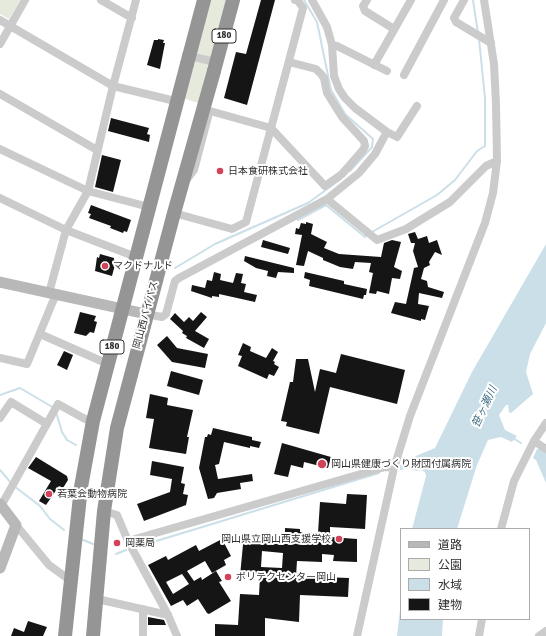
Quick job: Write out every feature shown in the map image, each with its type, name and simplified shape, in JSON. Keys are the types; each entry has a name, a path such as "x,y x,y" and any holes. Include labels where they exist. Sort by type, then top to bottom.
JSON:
{"highway":[{"name":"180","path":"65,636 81,487 93,421 155,184 185,59 204,0"},
{"name":"岡山西バイパス","path":"93,636 104,511 117,428 174,213 218,68 233,0"}],"street":[{"path":"0,44 25,0"},
{"path":"101,0 132,18"},
{"path":"0,358 27,364 40,334 52,294 66,230 88,191 113,86 136,0"},
{"path":"155,184 158,155 171,100 185,59 198,0"},
{"path":"182,186 194,170 210,111 218,68 238,0"},
{"path":"174,213 232,229 246,222 303,8 298,1 295,0"},
{"path":"312,0 327,27 332,45 334,76 339,89 356,108 387,132 397,137 417,106"},
{"path":"367,0 363,6 365,11 394,28"},
{"path":"374,65 411,0"},
{"path":"404,75 444,0"},
{"path":"464,0 454,18 456,22 491,43"},
{"path":"357,636 394,468 410,416 485,224 493,193 497,161 496,104 491,43 484,0"},
{"path":"0,20 113,86 171,100"},
{"path":"332,45 386,71"},
{"path":"185,59 218,68"},
{"path":"210,111 271,128 325,186 342,174 365,146 364,141 342,117 327,93 324,78 321,74 316,69 289,62"},
{"path":"0,94 97,150"},
{"path":"0,282 162,317 166,314 175,281 327,199 359,173 375,154 387,132"},
{"path":"0,149 88,191 149,207"},
{"path":"327,199 377,240 406,229 450,202 486,166 497,161"},
{"path":"0,198 66,230 136,257"},
{"path":"40,334 108,364"},
{"path":"0,418 11,402 47,424"},
{"path":"71,581 49,565 1,505 58,404 85,419 93,421"},
{"path":"501,528 514,481 534,441 543,434 546,423"},
{"path":"534,441 546,450"},
{"path":"128,541 384,467 394,468"},
{"path":"104,511 117,515 128,541 168,615 177,636"},
{"path":"1,564 16,525"},
{"path":"97,599 168,615"},
{"path":"143,609 143,636"},
{"path":"479,636 482,620"},
{"path":"539,636 546,631"}],"green space":[{"path":"0,0 20,0 9,19 0,14"},
{"path":"208,0 228,0 213,58 195,53"},
{"path":"193,60 211,65 201,104 183,98"}],"water":[{"name":"笹ヶ瀬川","path":"546,244 546,323 530,354 526,372 533,394 511,413 509,412 508,405 506,405 499,415 505,430 517,436 512,442 501,437 488,440 477,465 457,528 412,528 426,476 425,472 421,470 416,471 410,468 400,470 399,466 418,455 435,448 472,372"},
{"path":"540,448 546,452 546,483 536,460 533,458 537,449"},
{"path":"400,610 400,620 443,620 442,636 397,636"}],"building":[{"path":"261,0 275,0 247,105 224,98 236,52 246,54"},
{"path":"154,40 164,40 163,43 165,43 160,69 147,65"},
{"path":"111,118 149,128 147,134 150,135 149,142 108,131"},
{"path":"102,155 121,160 113,192 95,187"},
{"path":"91,205 131,220 127,232 124,231 123,233 110,228 111,226 89,218 91,214 88,213"},
{"path":"306,222 313,224 311,234 327,242 324,248 339,254 381,257 384,243 392,240 401,242 394,267 402,271 400,279 392,278 389,294 377,291 376,294 369,293 373,273 369,272 371,263 355,262 353,269 340,267 323,260 323,258 308,251 304,266 296,265 302,235 295,234 296,228 299,229 301,223 306,224"},
{"path":"415,232 418,239 427,236 429,243 437,240 442,255 435,252 429,262 430,265 424,268 421,279 427,281 428,287 444,292 442,298 419,293 418,304 429,306 425,320 421,319 421,321 391,313 395,302 406,304 414,268 418,267 413,251 415,243 411,243 408,234"},
{"path":"263,240 290,248 288,254 261,247"},
{"path":"100,254 114,258 116,261 112,276 95,271 97,257 99,258"},
{"path":"245,256 294,268 294,273 278,272 276,278 267,276 268,271 256,268 244,261"},
{"path":"214,272 221,274 220,280 233,283 236,273 243,274 241,283 246,284 244,292 257,295 255,302 219,294 219,297 212,296 212,298 191,291 192,285 205,288 207,280 212,281"},
{"path":"305,272 344,281 344,284 367,289 366,295 364,295 363,299 309,286 310,280 304,278"},
{"path":"80,312 96,316 94,321 97,322 94,333 90,332 86,336 74,333"},
{"path":"201,312 207,317 195,331 209,339 204,348 186,338 187,336 182,333 183,331 170,319 175,313 184,322 189,317 193,321"},
{"path":"167,336 177,348 208,354 205,368 172,362 157,345"},
{"path":"243,343 251,347 250,351 266,358 272,348 278,352 273,361 275,362 274,364 279,367 274,376 269,374 267,379 238,366 242,356 238,355"},
{"path":"64,351 73,355 67,370 57,365"},
{"path":"341,354 405,370 397,404 330,387 319,434 286,426 287,422 281,421 290,382 293,382 296,359 308,359 315,392 320,369 336,373"},
{"path":"171,371 203,380 199,395 167,386"},
{"path":"150,394 168,398 167,405 193,410 187,437 189,437 186,454 149,448 154,419 146,418"},
{"path":"213,428 252,437 252,440 261,442 259,448 250,446 250,448 224,442 219,464 215,465 218,479 252,474 253,481 240,483 241,489 217,493 214,498 208,499 199,468 205,437 207,437 208,434 211,435"},
{"name":"岡山県健康づくり財団付属病院","path":"282,443 331,457 328,468 304,462 303,468 291,465 288,477 274,474"},
{"path":"36,457 67,476 68,480 63,488 59,486 46,505 39,501 51,481 28,468"},
{"path":"152,461 184,467 181,483 185,484 183,494 188,495 186,505 144,521 137,504 170,492 172,479 150,475"},
{"path":"347,494 367,495 365,529 330,527 330,537 357,539 357,562 333,561 334,555 322,554 322,562 297,561 296,576 349,578 348,597 300,595 299,622 265,618 265,636 215,636 215,624 238,625 240,594 259,595 260,577 240,576 244,534 282,537 285,535 285,528 300,529 300,532 318,533 320,502 346,504","holes":["262,551 283,553 282,568 261,567"]},
{"path":"222,539 231,556 224,560 226,565 212,573 205,561 187,571 194,581 201,577 202,580 216,571 222,581 219,582 231,601 209,614 198,599 187,606 183,600 171,606 148,565 166,556 168,560 196,545 199,551","holes":["182,574 189,584 173,594 166,582"]},
{"path":"148,617 164,620 166,625 148,625"},
{"path":"28,621 47,627 43,636 11,636 14,628 24,632"}],"waterway":[{"path":"304,0 317,22 331,90 345,114 373,139 372,147 350,171"},
{"path":"473,0 478,33"},
{"path":"372,232 437,195 455,180 477,151 485,146 485,98 479,39"},
{"path":"175,268 215,244 308,203 341,179"},
{"path":"297,218 298,220 326,205 365,237 366,235"},
{"path":"0,395 20,388 54,408"},
{"path":"56,412 62,432 67,440 76,445"},
{"path":"513,438 521,443"},
{"path":"0,470 11,483"},
{"path":"140,546 379,473"},
{"path":"14,486 40,506 50,519 64,530"},
{"path":"81,539 93,544"},
{"path":"116,554 126,550"}],"place":[{"name":"日本食研株式会社","path":"220,171"},
{"name":"マクドナルド","path":"105,266"},
{"name":"岡山県健康づくり財団付属病院","path":"322,464"},
{"name":"若葉会動物病院","path":"49,494"},
{"name":"岡山県立岡山西支援学校","path":"339,539"},
{"name":"岡薬局","path":"117,543"},
{"name":"ポリテクセンター岡山","path":"228,577"}]}
